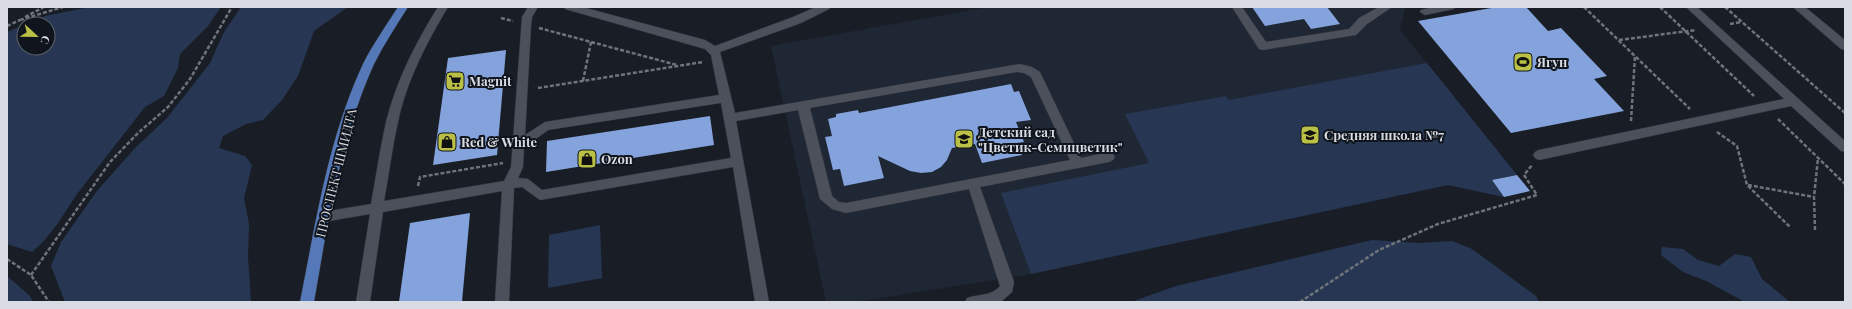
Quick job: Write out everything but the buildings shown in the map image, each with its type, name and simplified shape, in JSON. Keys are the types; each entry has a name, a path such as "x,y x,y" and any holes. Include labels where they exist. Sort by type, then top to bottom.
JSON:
{"main road":[{"name":"ПРОСПЕКТ ШМИДТА","path":"307,302 323,217 338,151 351,109 369,65 403,7"}],"street":[{"path":"363,302 377,207 392,121 426,34 443,7"},
{"path":"502,302 508,186 517,167 526,25 527,17 533,7"},
{"path":"569,7 701,43 716,55 730,118 762,302"},
{"path":"716,55 825,7"},
{"path":"1237,7 1263,46 1352,32 1363,21 1387,7"},
{"path":"1425,12 1450,7"},
{"path":"1691,7 1845,148"},
{"path":"1798,7 1845,46"},
{"path":"730,118 1014,68 1023,68 1031,70 1036,74 1077,163"},
{"path":"518,146 545,126 726,98"},
{"path":"1539,155 1703,122 1722,116 1794,101"},
{"path":"803,105 826,199 836,206 855,208 1109,157"},
{"path":"323,217 524,182 540,195 737,162"},
{"path":"972,302 999,297 1007,288 1008,282 973,184"}],"path":[{"path":"27,16 44,7"},
{"path":"33,16 63,7"},
{"path":"32,275 78,206 110,162 138,133 168,107 190,78 232,7"},
{"path":"1584,7 1703,122 1738,146 1748,185 1790,227"},
{"path":"1725,7 1845,113"},
{"path":"501,18 680,66"},
{"path":"1619,40 1741,22"},
{"path":"583,81 591,42"},
{"path":"521,91 680,66 716,55"},
{"path":"1630,137 1635,56"},
{"path":"1300,302 1379,250 1438,224 1537,195 1524,175 1539,155"},
{"path":"1815,230 1814,197 1818,158"},
{"path":"418,191 420,177 505,163"},
{"path":"1748,185 1814,197"},
{"path":"7,259 32,275 49,302"}],"shaded area":[{"path":"90,7 221,7 208,26 180,54 178,68 164,96 145,107 77,194 44,241 32,252 7,244 7,32 16,28 16,56 56,56 56,16 45,16"},
{"path":"241,7 348,7 314,31 298,76 282,100 263,120 246,124 223,136 219,148 245,156 252,165 244,198 249,224 248,257 251,302 65,302 51,266 61,242 97,191 135,148 167,118 210,63 224,32"},
{"path":"988,7 1405,7 1400,30 1517,175 1492,180 1504,197 1448,185 1031,274 857,302 826,302 771,46"},
{"name":"Средняя школа №7","path":"1427,63 1517,175 1492,180 1504,197 1448,185 1031,274 1001,193 1149,163 1125,114 1226,96 1229,100"},
{"path":"600,225 602,278 548,288 549,235"},
{"path":"1372,240 1419,243 1452,241 1472,249 1536,296 1539,302 1131,302 1176,286"},
{"path":"1662,247 1683,249 1698,260 1719,266 1735,254 1751,257 1762,279 1790,302 1745,302 1706,281 1683,272 1661,255"},
{"path":"7,276 30,296 33,302 7,302"}],"place":[{"name":"Ягун","path":"1523,62"},
{"name":"Magnit","path":"455,81"},
{"name":"Средняя школа №7","path":"1310,135"},
{"name":"Детский сад \"Цветик-Семицветик\"","path":"964,139"},
{"name":"Red & White","path":"447,142"},
{"name":"Ozon","path":"587,159"}]}
